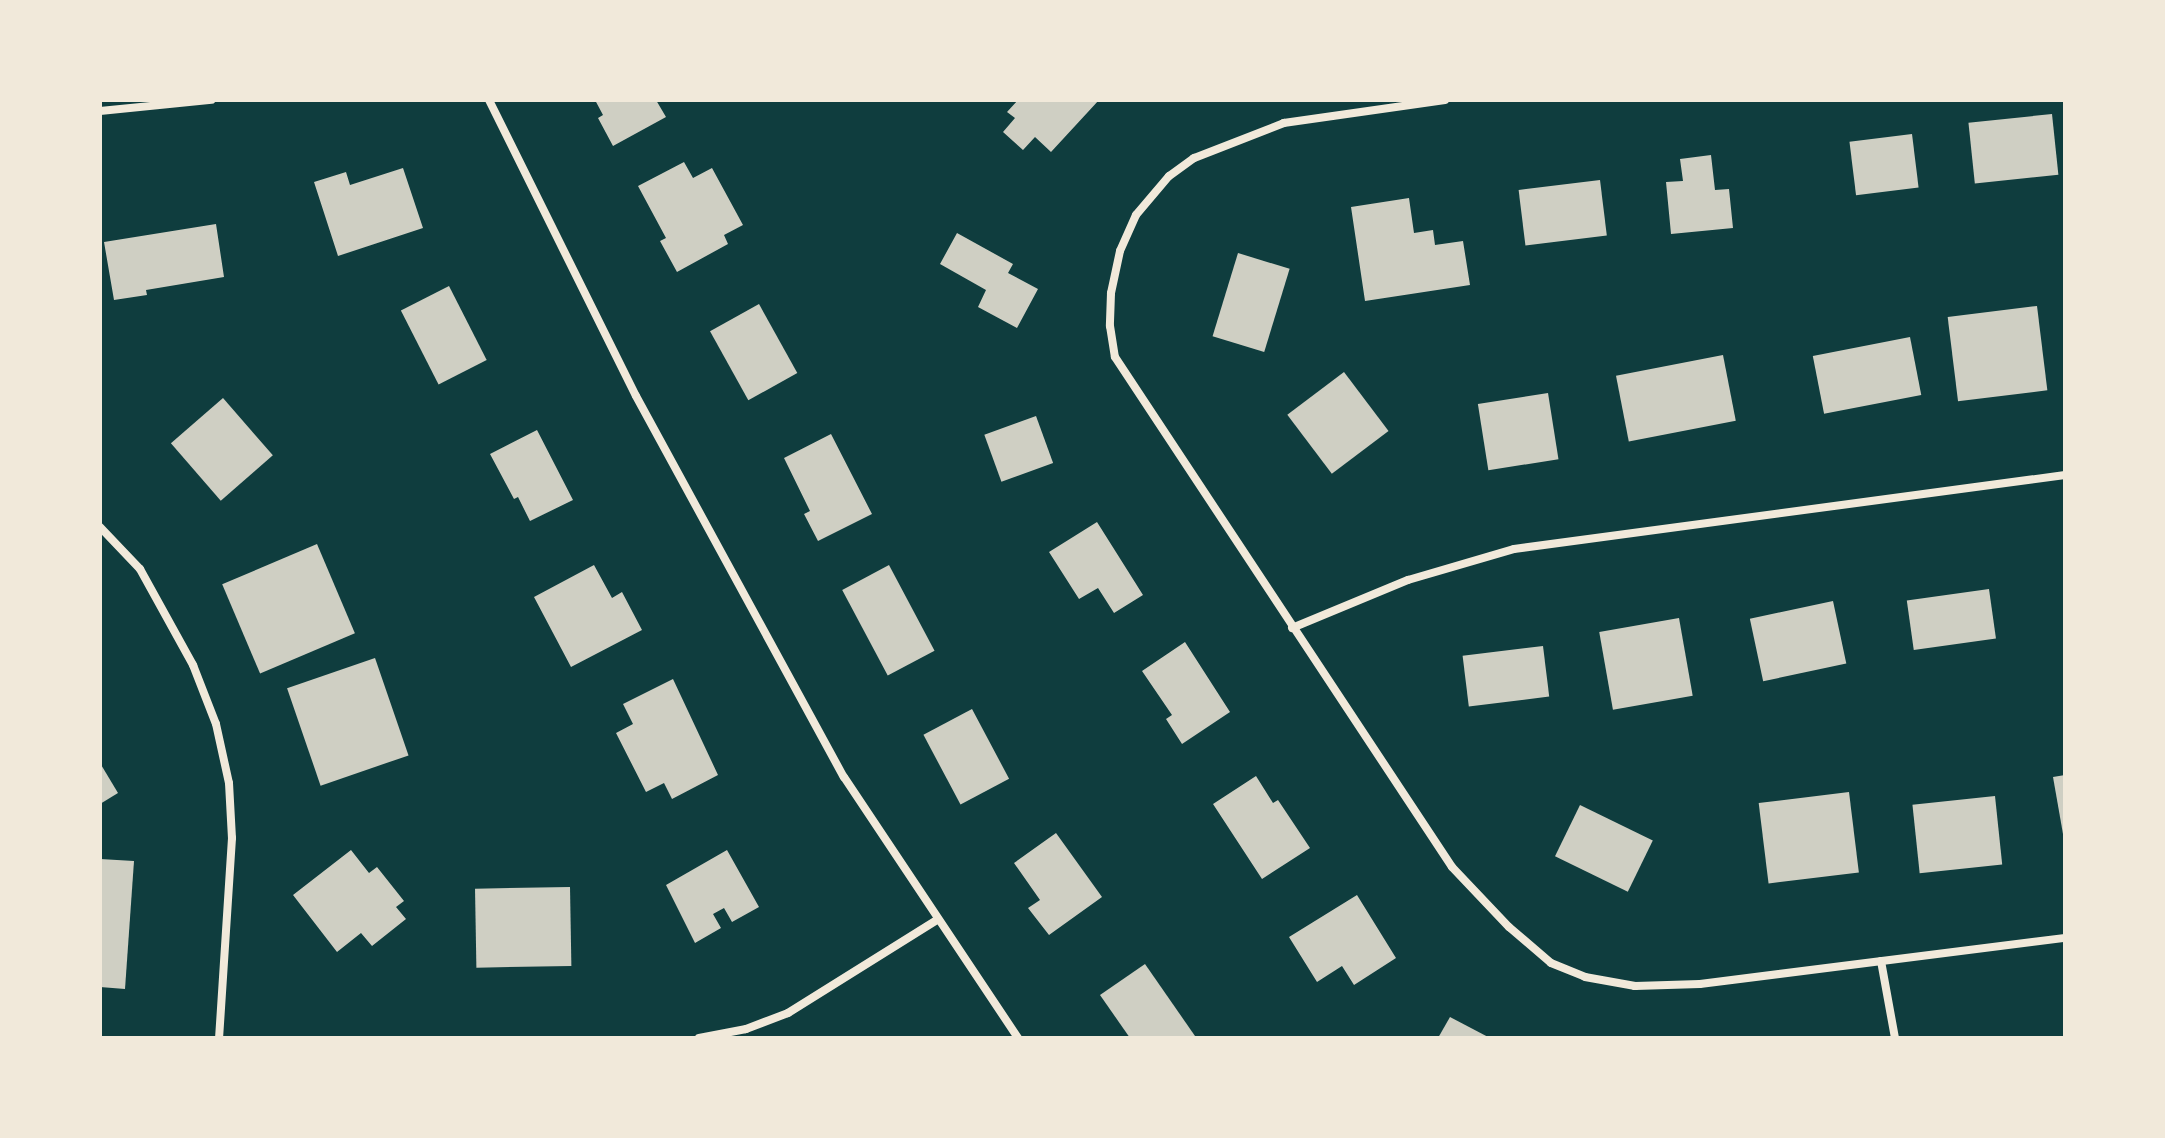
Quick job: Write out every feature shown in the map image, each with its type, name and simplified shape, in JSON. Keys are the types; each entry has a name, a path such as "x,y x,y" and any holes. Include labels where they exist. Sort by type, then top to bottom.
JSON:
{"street":[{"path":"100,111 211,100"},
{"path":"489,100 643,410 844,777 1018,1038"},
{"path":"1445,100 1284,123 1194,158 1169,176 1136,215 1120,251 1111,293 1110,326 1115,357 1452,867 1509,927 1551,963 1585,977 1635,986 1700,984 2065,938"},
{"path":"1292,628 1408,580 1514,549 2065,475"},
{"path":"100,527 140,569 193,665 216,724 229,783 232,838 219,1038"},
{"path":"699,1038 746,1029 788,1013 937,920"},
{"path":"1881,961 1895,1038"}],"building":[{"path":"595,100 656,100 666,117 613,146 598,118 603,115"},
{"path":"1018,100 1099,100 1051,152 1035,137 1023,150 1003,132 1015,118 1007,112"},
{"path":"2052,114 2058,175 1975,183 1968,123"},
{"path":"1912,134 1919,188 1856,195 1849,142"},
{"path":"1711,155 1715,190 1729,189 1733,228 1671,234 1666,182 1683,181 1680,159"},
{"path":"684,162 693,178 712,168 743,225 724,235 728,244 677,272 660,241 666,238 638,186"},
{"path":"403,168 423,228 338,256 314,182 346,172 350,185"},
{"path":"1600,180 1607,236 1525,246 1519,190"},
{"path":"1409,198 1414,233 1433,230 1435,245 1463,241 1470,285 1365,301 1351,207"},
{"path":"216,224 224,277 146,290 147,295 114,300 104,242"},
{"path":"957,233 1013,264 1008,273 1038,289 1017,328 978,307 986,290 940,264"},
{"path":"1238,253 1290,269 1264,352 1213,336"},
{"path":"449,286 487,360 439,384 401,311"},
{"path":"759,304 797,373 748,400 710,331"},
{"path":"2037,306 2047,390 1958,401 1948,317"},
{"path":"1910,337 1921,395 1824,414 1813,356"},
{"path":"1723,355 1736,421 1629,442 1616,376"},
{"path":"1344,372 1389,431 1332,474 1287,415"},
{"path":"1548,393 1558,459 1488,470 1478,404"},
{"path":"223,398 273,455 221,501 171,443"},
{"path":"1036,416 1053,463 1001,482 984,435"},
{"path":"537,430 573,500 530,521 518,497 514,499 490,454"},
{"path":"831,434 872,514 818,541 804,514 810,511 784,458"},
{"path":"1097,522 1143,595 1114,613 1098,588 1079,599 1049,552"},
{"path":"317,544 355,633 260,674 222,584"},
{"path":"594,565 612,598 622,592 642,630 571,667 534,597"},
{"path":"889,565 935,651 888,676 842,590"},
{"path":"1989,589 1996,639 1914,650 1907,601"},
{"path":"1833,601 1846,664 1763,681 1750,619"},
{"path":"1679,618 1693,696 1613,710 1599,632"},
{"path":"1185,642 1230,712 1182,744 1166,719 1172,715 1142,671"},
{"path":"1543,646 1549,697 1469,706 1463,656"},
{"path":"375,658 409,755 321,786 287,688"},
{"path":"673,679 718,775 672,799 664,783 646,792 616,733 633,724 623,704"},
{"path":"972,709 1009,779 961,805 923,735"},
{"path":"100,763 118,793 100,804"},
{"path":"2065,775 2065,834 2063,834 2053,777"},
{"path":"1256,776 1273,803 1278,800 1310,848 1262,879 1213,804"},
{"path":"1849,792 1859,872 1769,883 1759,803"},
{"path":"1995,796 2002,865 1920,873 1912,805"},
{"path":"1580,805 1653,841 1628,892 1555,856"},
{"path":"1056,833 1102,897 1049,935 1028,908 1040,900 1014,863"},
{"path":"351,850 369,873 377,867 404,901 396,907 406,919 372,946 361,933 337,952 293,895"},
{"path":"727,850 759,907 732,922 724,908 713,914 721,928 695,943 666,885"},
{"path":"100,859 134,861 125,989 100,987"},
{"path":"570,887 571,966 476,968 475,889"},
{"path":"1357,895 1396,958 1354,985 1342,966 1317,982 1289,937"},
{"path":"1145,964 1195,1036 1192,1038 1130,1038 1100,995"},
{"path":"1450,1017 1490,1038 1438,1038"}]}
